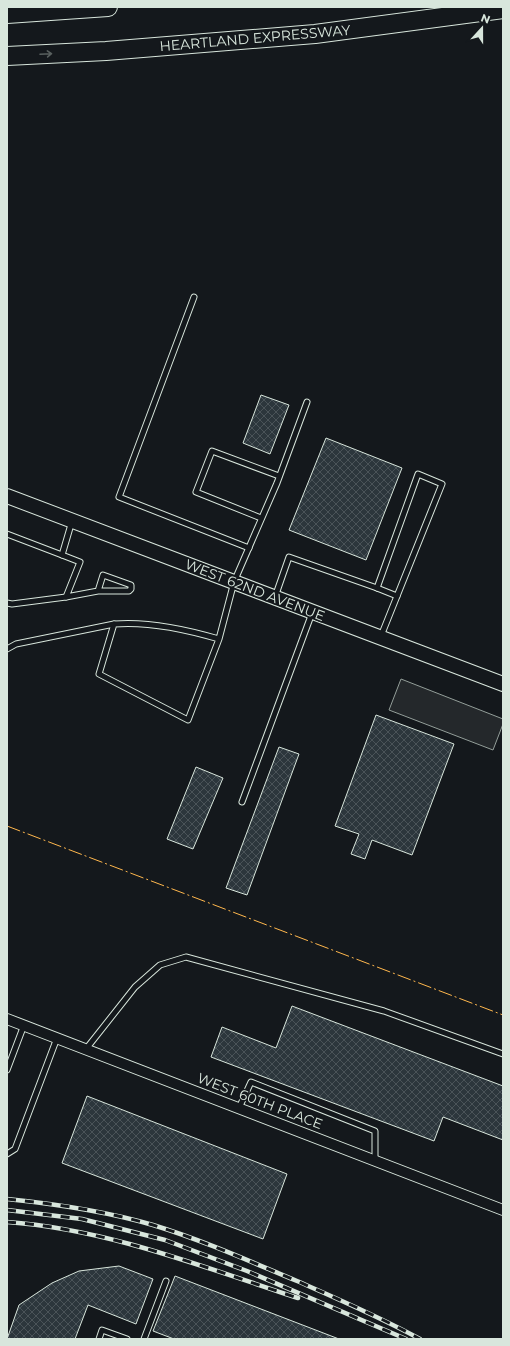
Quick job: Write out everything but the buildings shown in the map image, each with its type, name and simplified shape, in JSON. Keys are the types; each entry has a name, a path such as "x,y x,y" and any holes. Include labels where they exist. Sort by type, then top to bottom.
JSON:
{"highway":[{"path":"7,14 108,7"},
{"name":"HEARTLAND EXPRESSWAY","path":"7,56 106,51 315,34 503,9"},
{"path":"315,34 503,17"}],"street":[{"name":"WEST 62ND AVENUE","path":"7,496 73,520 312,613 503,684"},
{"name":"WEST 60TH PLACE","path":"7,1018 503,1210"}],"lane":[{"path":"194,297 119,497 249,548"},
{"path":"114,624 99,674 188,720 219,639 234,582 279,476 307,402"},
{"path":"261,518 196,492 212,451 279,476"},
{"path":"377,588 418,474 442,484 380,638"},
{"path":"62,555 73,520"},
{"path":"7,534 80,562 66,597"},
{"path":"275,598 290,557 397,596"},
{"path":"7,603 12,604 66,597 98,591 129,591 131,589 131,585 104,575 98,591"},
{"path":"242,802 312,613"},
{"path":"7,649 16,644 114,624 138,623 193,631 219,639"},
{"path":"86,1049 135,987 160,965 186,958 384,1011 503,1054"},
{"path":"7,1070 24,1025"},
{"path":"7,1154 15,1150 57,1038"},
{"path":"239,1108 251,1082 375,1130 375,1161"},
{"path":"144,1339 166,1281"},
{"path":"99,1339 102,1330 127,1339"}],"shaded area":[{"path":"401,679 503,719 503,724 493,750 389,710"}],"railway":[{"path":"7,1199 99,1212 135,1220 189,1237 343,1301 420,1339"},
{"path":"7,1210 82,1219 165,1240 247,1271 406,1339"},
{"path":"7,1222 81,1232 118,1241 191,1262 298,1298"}],"power":[{"path":"7,826 503,1015"}]}
